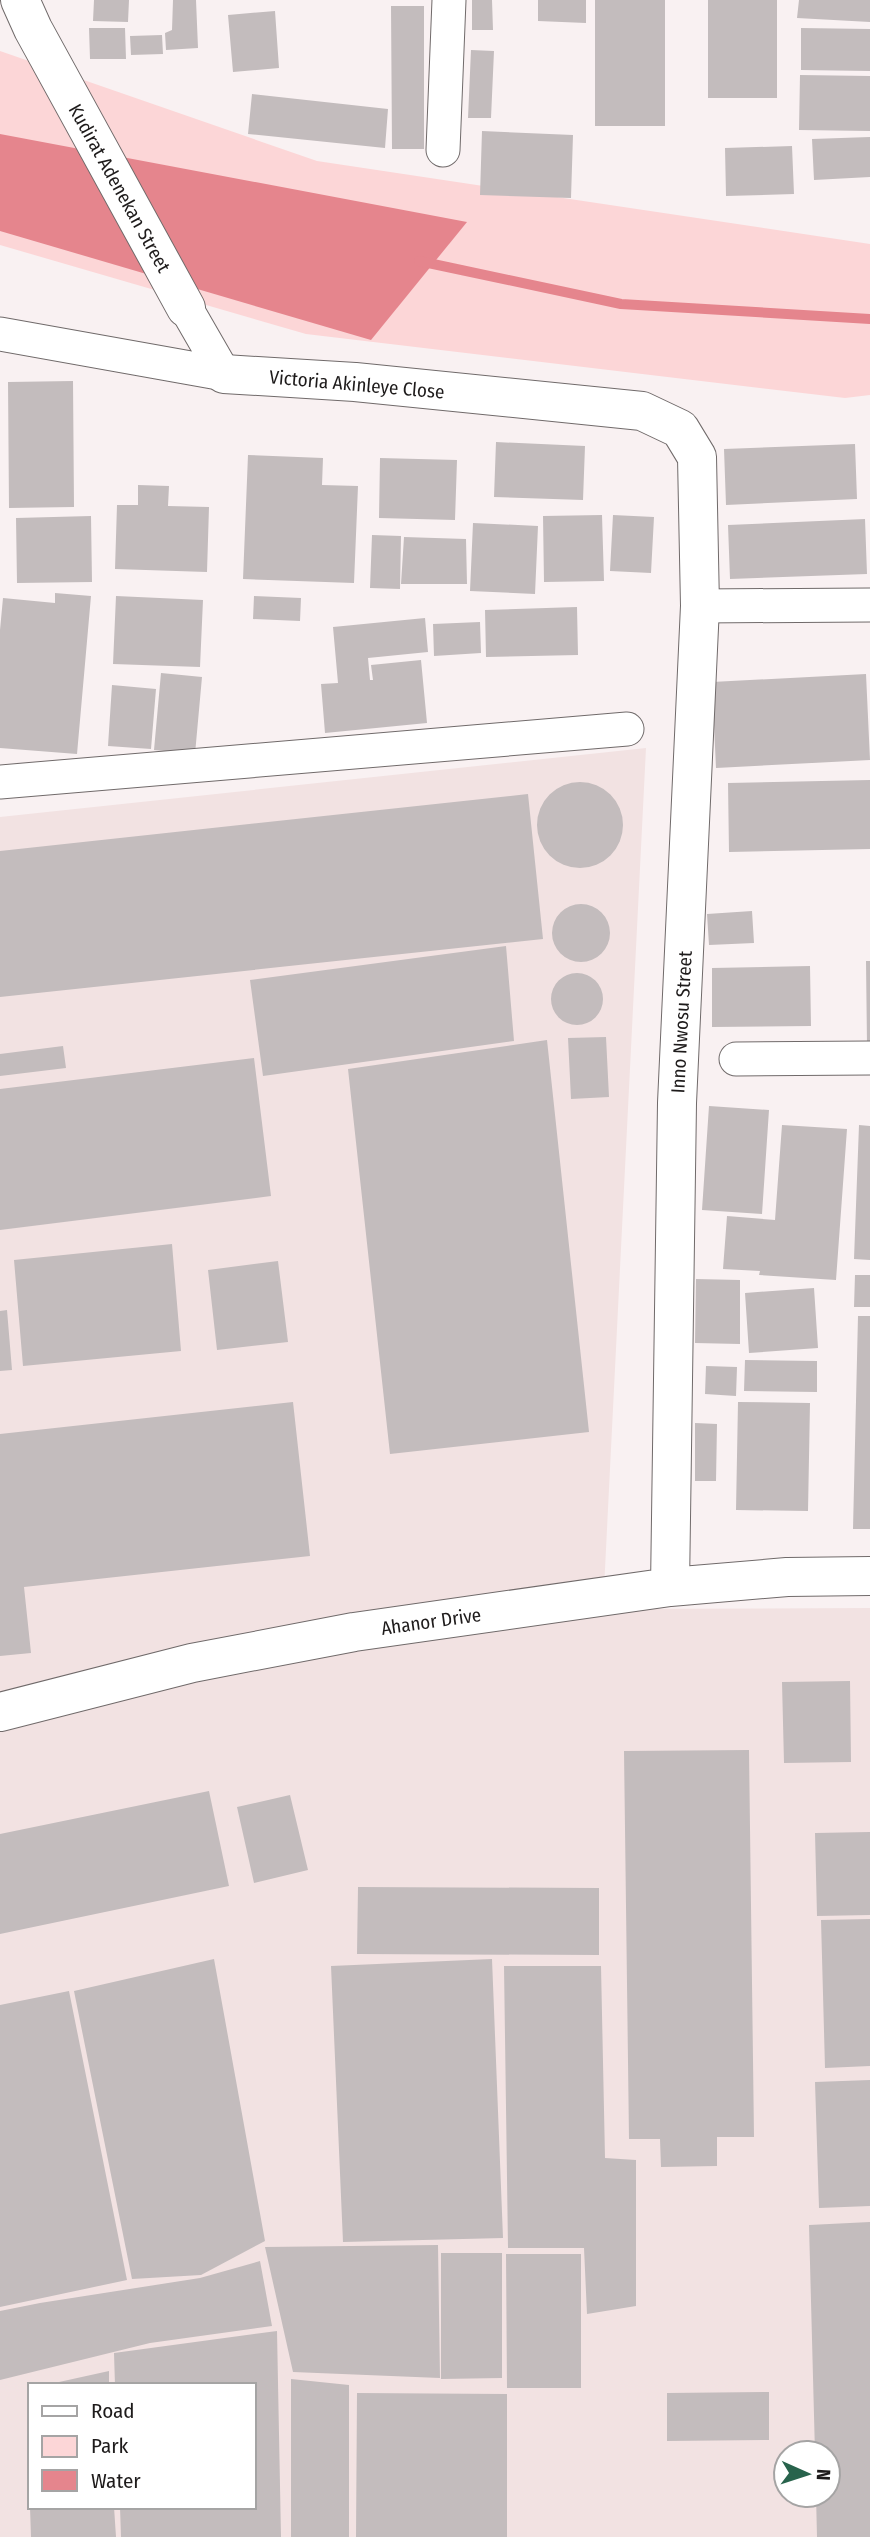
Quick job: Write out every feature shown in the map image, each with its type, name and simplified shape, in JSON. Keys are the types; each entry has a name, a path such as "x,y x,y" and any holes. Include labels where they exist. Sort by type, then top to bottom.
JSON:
{"street":[{"path":"443,150 449,0"},
{"name":"Kudirat Adenekan Street","path":"26,15 224,374"},
{"name":"Victoria Akinleye Close","path":"0,334 224,374 355,382 642,411 680,429 697,457"},
{"name":"Inno Nwosu Street","path":"670,1587 677,1103 700,606 697,457"},
{"path":"700,606 870,606"},
{"path":"0,782 628,729"},
{"path":"736,1059 870,1058"},
{"name":"Ahanor Drive","path":"0,1712 192,1663 341,1635 670,1587 787,1577 870,1576"}],"shaded area":[{"path":"646,748 603,1609 870,1608 870,2537 0,2537 0,817"}],"green space":[{"path":"0,51 317,161 870,244 870,395 845,398 306,334 0,245"}],"water":[{"path":"0,134 467,222 371,340 0,231"}],"building":[{"path":"94,0 129,0 128,22 93,21"},
{"path":"173,0 196,0 198,48 166,50 165,33 172,30"},
{"path":"472,0 492,0 493,30 472,30"},
{"path":"538,0 586,0 586,23 538,21"},
{"path":"595,0 665,0 665,126 595,126"},
{"path":"708,0 777,0 777,98 708,98"},
{"path":"799,0 870,0 870,22 797,18"},
{"path":"391,6 424,6 424,149 392,149"},
{"path":"275,11 279,68 233,72 228,15"},
{"path":"89,28 125,28 126,59 90,59"},
{"path":"801,28 870,29 870,71 801,70"},
{"path":"162,35 163,54 131,55 130,36"},
{"path":"471,50 494,51 491,118 468,118"},
{"path":"800,75 870,76 870,131 799,130"},
{"path":"252,94 388,109 385,148 248,134"},
{"path":"482,131 573,135 571,198 480,195"},
{"path":"870,137 870,177 814,180 812,139"},
{"path":"792,146 794,194 726,196 725,148"},
{"path":"73,381 74,507 9,508 8,382"},
{"path":"496,442 585,446 583,500 494,497"},
{"path":"855,444 857,499 726,505 724,449"},
{"path":"248,455 323,458 322,485 358,486 354,583 243,579"},
{"path":"380,458 457,460 455,520 379,518"},
{"path":"138,485 169,486 168,506 209,507 207,572 115,569 117,505 138,505"},
{"path":"602,515 604,581 544,582 543,516"},
{"path":"613,515 654,517 651,573 610,571"},
{"path":"91,516 92,582 17,583 16,518"},
{"path":"865,519 867,574 730,579 728,525"},
{"path":"473,523 538,526 535,594 470,591"},
{"path":"372,535 401,536 400,589 370,588"},
{"path":"404,537 466,539 467,584 401,584"},
{"path":"55,593 91,596 77,754 0,748 0,630 3,598 55,603"},
{"path":"116,596 203,600 200,667 113,664"},
{"path":"254,596 301,598 300,621 253,619"},
{"path":"577,607 578,655 486,657 485,610"},
{"path":"425,618 428,652 368,658 370,680 373,680 371,665 421,660 427,723 325,733 321,684 338,683 333,627"},
{"path":"480,622 481,653 434,656 433,624"},
{"path":"161,673 202,677 195,754 154,750"},
{"path":"866,674 870,760 716,768 712,682"},
{"path":"112,685 156,689 151,749 108,746"},
{"path":"870,780 870,849 729,852 728,783"},
{"path":"572,782 588,782 611,794 620,808 623,825 620,842 611,856 588,868 572,868 556,861 544,849 537,833 537,817 544,801 556,789"},
{"path":"528,794 543,939 0,997 0,851"},
{"path":"581,904 602,912 610,933 602,954 581,962 560,954 552,933 560,912"},
{"path":"752,911 754,943 709,945 707,914"},
{"path":"506,946 514,1041 263,1076 250,980"},
{"path":"866,961 870,961 870,1044 867,1044"},
{"path":"810,966 811,1026 712,1027 712,968"},
{"path":"577,973 587,975 595,981 601,989 601,1009 595,1017 587,1023 577,1025 567,1023 559,1017 553,1009 551,999 553,989 559,981 567,975"},
{"path":"606,1037 609,1097 571,1099 568,1038"},
{"path":"547,1040 589,1432 390,1454 348,1069"},
{"path":"63,1046 66,1068 0,1076 0,1054"},
{"path":"254,1058 271,1196 0,1230 0,1089"},
{"path":"709,1106 769,1110 762,1214 702,1210"},
{"path":"782,1125 847,1129 836,1280 759,1275 760,1271 723,1269 727,1216 775,1220"},
{"path":"859,1125 870,1126 870,1260 854,1259"},
{"path":"172,1244 181,1351 23,1366 14,1260"},
{"path":"278,1261 288,1342 217,1350 208,1270"},
{"path":"855,1275 870,1275 870,1307 854,1307"},
{"path":"696,1279 740,1280 740,1344 695,1343"},
{"path":"814,1288 818,1348 749,1353 745,1293"},
{"path":"7,1310 12,1370 0,1371 0,1311"},
{"path":"858,1316 870,1316 870,1529 853,1529"},
{"path":"745,1360 817,1361 817,1392 744,1391"},
{"path":"706,1366 737,1367 736,1396 705,1394"},
{"path":"293,1402 310,1556 24,1587 31,1653 0,1656 0,1434"},
{"path":"738,1402 810,1403 808,1511 736,1510"},
{"path":"695,1423 717,1424 716,1481 695,1481"},
{"path":"850,1681 851,1762 784,1763 782,1682"},
{"path":"749,1750 754,2137 717,2137 717,2166 661,2167 660,2139 629,2139 624,1751"},
{"path":"209,1791 229,1886 0,1934 0,1834"},
{"path":"290,1795 308,1870 254,1883 237,1807"},
{"path":"870,1832 870,1915 817,1916 815,1833"},
{"path":"358,1887 599,1888 599,1955 357,1954"},
{"path":"870,1919 870,2066 825,2068 821,1920"},
{"path":"214,1959 265,2241 201,2275 132,2279 74,1991"},
{"path":"492,1959 503,2238 343,2242 331,1966"},
{"path":"504,1966 601,1966 605,2158 636,2160 636,2306 587,2314 584,2248 508,2248"},
{"path":"69,1991 127,2280 0,2307 0,2005"},
{"path":"870,2080 870,2206 819,2208 815,2082"},
{"path":"870,2222 870,2537 817,2537 816,2509 842,2509 842,2439 815,2439 809,2225"},
{"path":"438,2245 440,2378 293,2372 265,2247"},
{"path":"441,2253 502,2253 502,2378 441,2379"},
{"path":"506,2254 581,2254 581,2388 507,2388"},
{"path":"260,2261 272,2326 150,2343 0,2380 0,2311 200,2278"},
{"path":"277,2331 281,2537 121,2537 120,2509 256,2509 256,2383 115,2383 114,2353"},
{"path":"109,2371 109,2383 55,2383"},
{"path":"291,2379 349,2385 349,2537 291,2537"},
{"path":"769,2392 769,2440 667,2441 667,2393"},
{"path":"357,2393 507,2394 507,2537 356,2537"},
{"path":"30,2509 114,2509 116,2537 31,2537"}],"waterway":[{"path":"419,261 621,304 870,319"}]}
